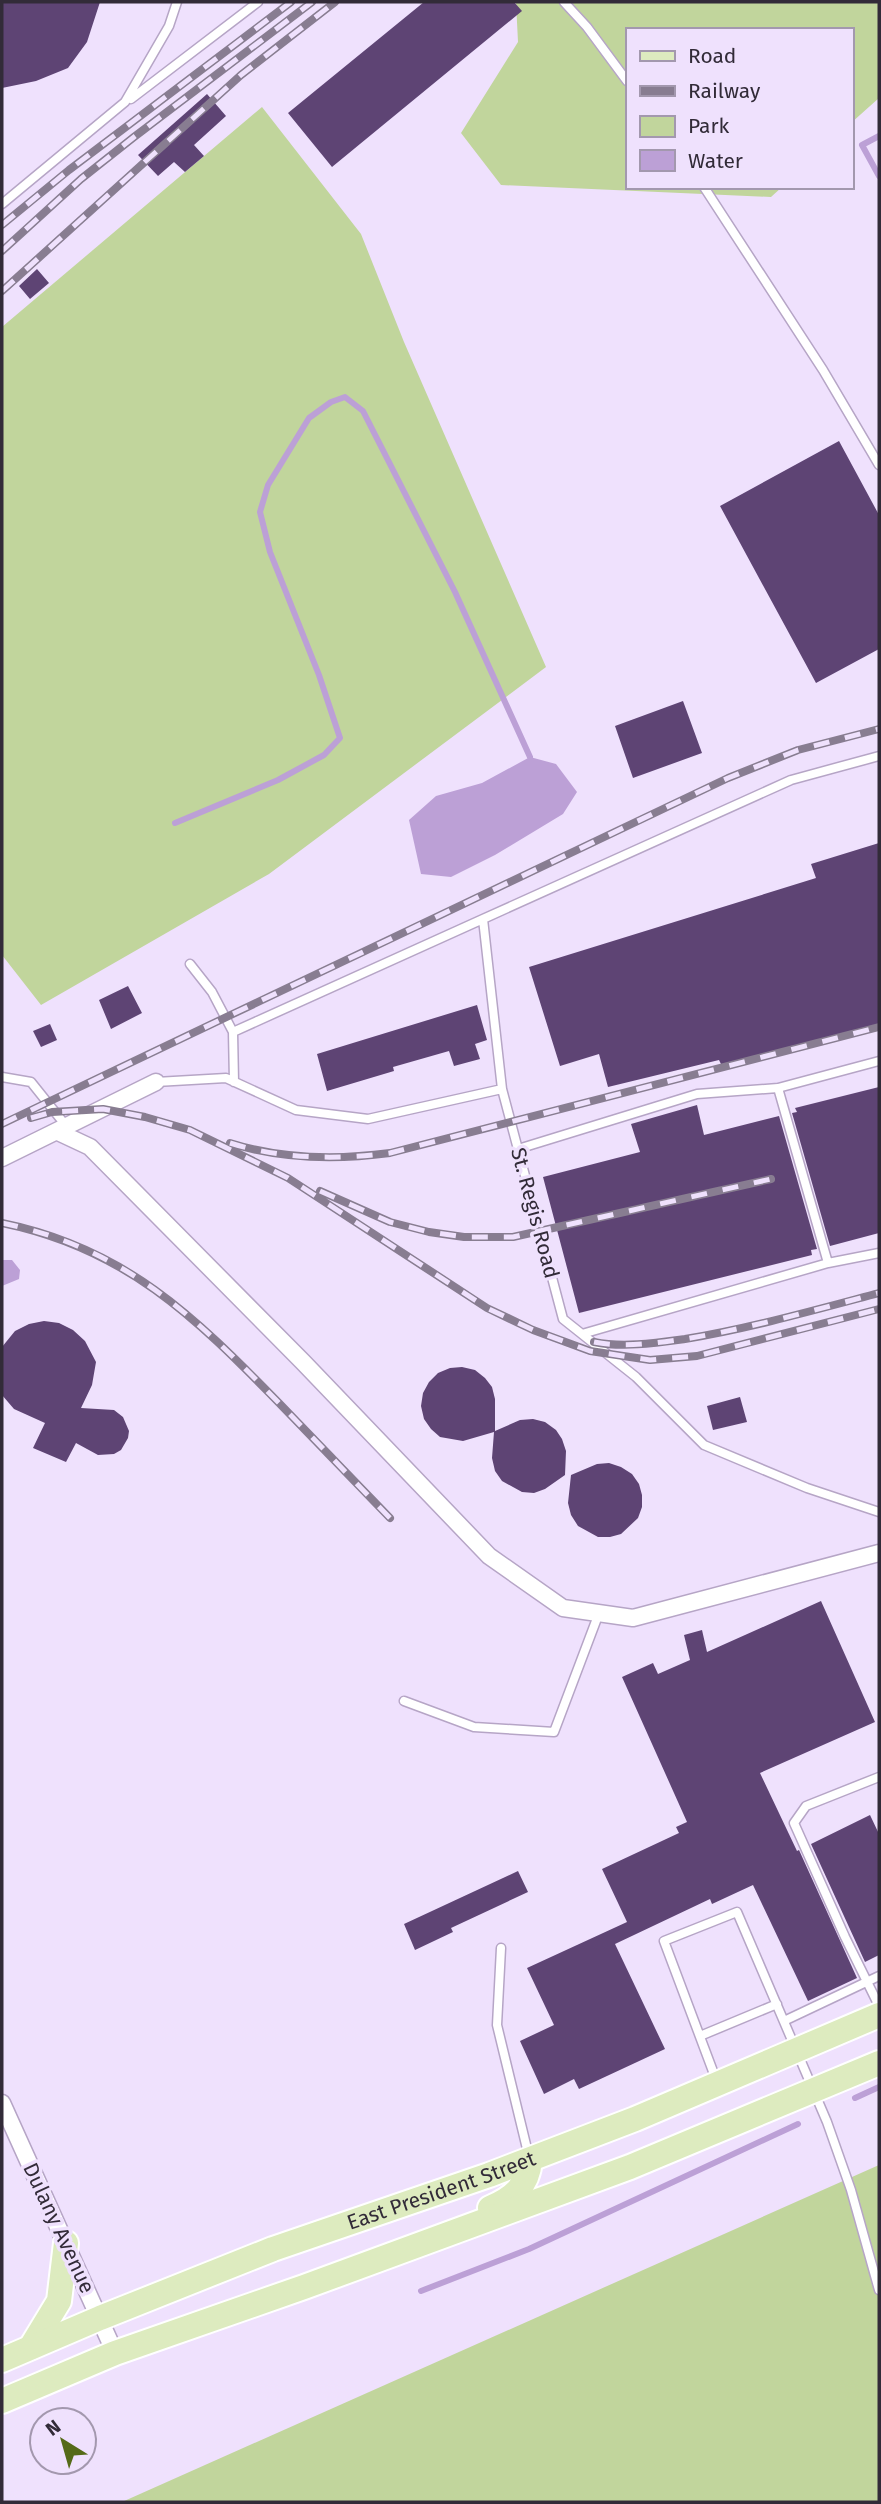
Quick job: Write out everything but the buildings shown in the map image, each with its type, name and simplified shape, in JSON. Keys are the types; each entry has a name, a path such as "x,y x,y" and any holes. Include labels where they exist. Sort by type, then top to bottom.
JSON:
{"main road":[{"name":"East President Street","path":"2,2360 273,2249 530,2160 879,2015"},
{"name":"East President Street","path":"2,2401 115,2353 630,2167 879,2063"},
{"path":"392,2255 506,2200 516,2193 527,2179 530,2160"},
{"path":"31,2347 59,2301 66,2243"}],"street":[{"path":"2,1158 156,1082"},
{"path":"62,1130 90,1147 303,1362 489,1556 563,1608 633,1618 879,1553"},
{"name":"Dulany Avenue","path":"2,2103 115,2353"}],"lane":[{"path":"125,102 169,26 177,2"},
{"path":"2,204 125,102 258,2"},
{"path":"564,2 587,27 626,79"},
{"path":"705,189 823,370 879,465"},
{"path":"233,1032 791,780 879,756"},
{"name":"St. Regis Road","path":"483,919 502,1089 563,1319 636,1377 704,1445 807,1488 879,1512"},
{"path":"190,964 212,992 233,1032 234,1082"},
{"path":"518,1149 697,1094 778,1088 879,1061"},
{"path":"2,1077 32,1082 62,1130"},
{"path":"156,1082 226,1078 296,1110 368,1119 502,1089"},
{"path":"778,1088 828,1263"},
{"path":"582,1334 828,1263 879,1253"},
{"path":"404,1701 474,1727 554,1732 599,1613"},
{"path":"879,1777 806,1806 794,1823 879,2006"},
{"path":"718,2084 664,1941 737,1912 827,2122 851,2190 879,2290"},
{"path":"501,1948 497,2025 530,2160"},
{"path":"784,2021 879,1976"},
{"path":"700,2036 777,2004"}],"green space":[{"path":"516,2 879,2 879,98 853,121 853,28 626,28 626,189 780,189 771,197 501,185 461,133 518,42"},
{"path":"262,107 361,234 404,342 546,667 269,874 41,1005 2,955 2,327"},
{"path":"879,2165 879,2502 122,2502"}],"water":[{"path":"530,757 556,764 577,792 563,814 495,855 451,877 421,874 409,820 436,796 482,783"},
{"path":"2,1260 12,1260 20,1270 19,1279 2,1286"}],"waterway":[{"path":"879,136 862,145 879,176"},
{"path":"175,823 278,780 324,755 340,738 319,675 270,552 260,512 268,485 309,418 331,402 345,397 363,411 455,592 530,757"},
{"path":"855,2098 879,2087"},
{"path":"421,2291 529,2249 798,2124"}],"railway":[{"path":"2,225 69,170 291,2"},
{"path":"2,251 81,179 312,2"},
{"path":"2,291 241,75 335,2"},
{"path":"2,1124 728,778 798,750 879,729"},
{"path":"230,1143 309,1157 390,1153 879,1027"},
{"path":"31,1118 52,1112 103,1109 190,1130 288,1178 487,1308 533,1330 590,1351 650,1360 697,1356 879,1309"},
{"path":"320,1191 390,1222 429,1232 464,1237 513,1237 771,1179"},
{"path":"2,1223 46,1234 85,1249 155,1290 186,1314 248,1371 390,1518"},
{"path":"594,1342 628,1345 710,1335 879,1293"}]}
